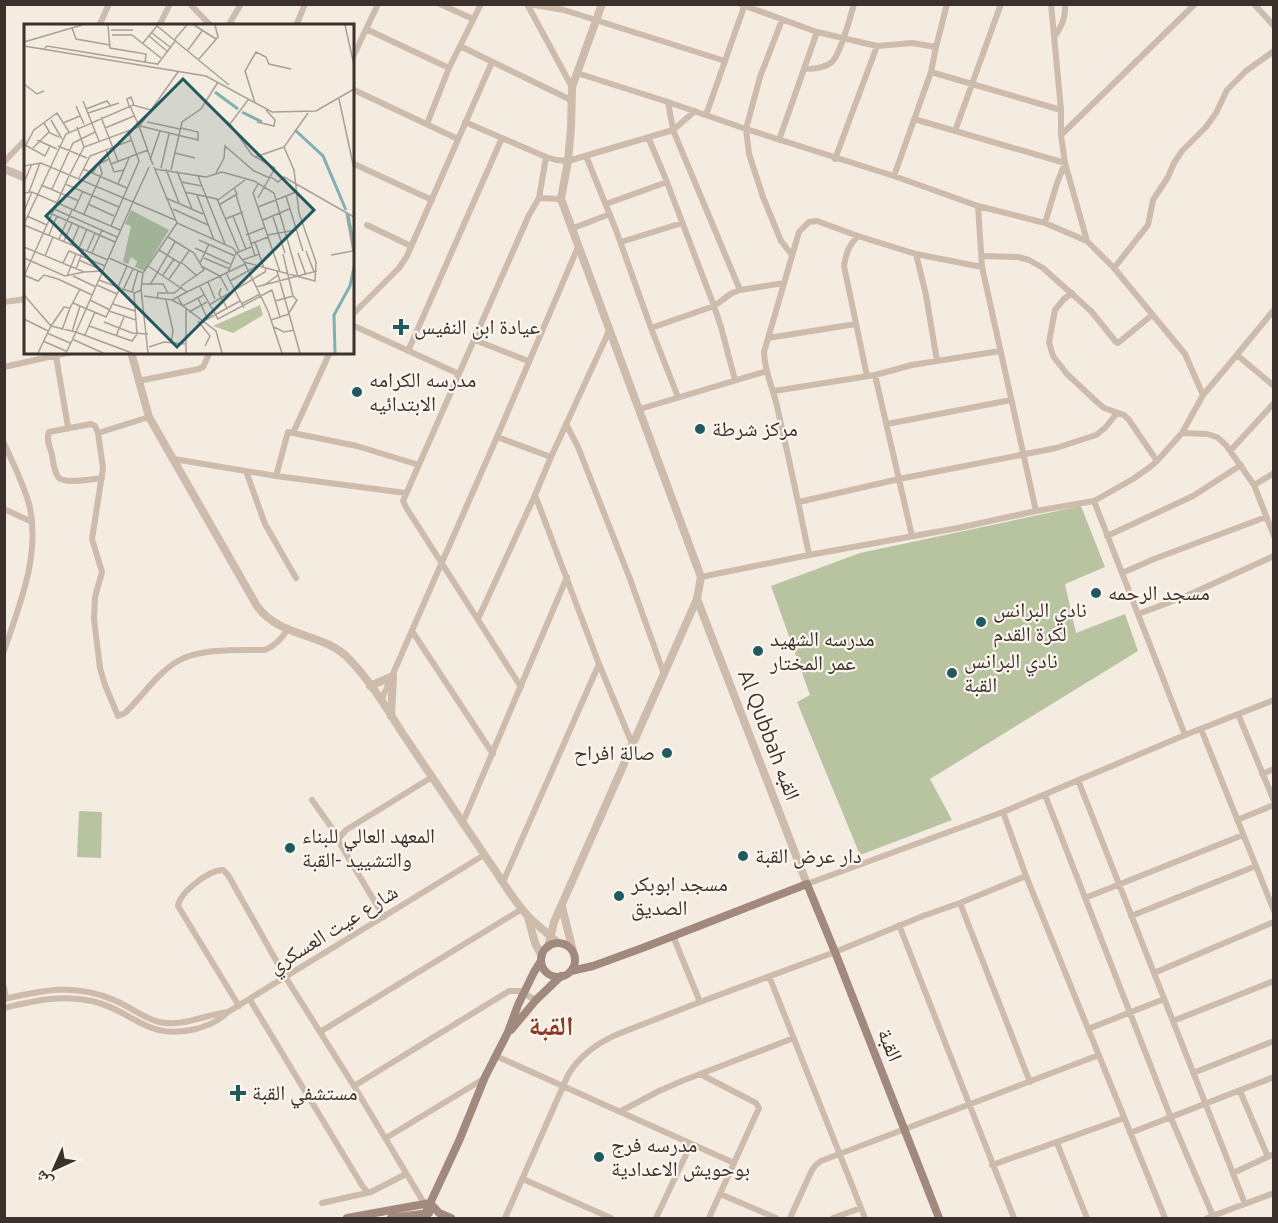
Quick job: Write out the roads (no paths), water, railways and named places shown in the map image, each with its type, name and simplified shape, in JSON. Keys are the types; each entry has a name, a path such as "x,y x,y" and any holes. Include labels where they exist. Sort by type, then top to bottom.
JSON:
{"main road":[{"path":"508,1032 536,1000 561,976 570,971 593,966 807,884"},
{"name":"القبة","path":"807,884 939,1218"},
{"path":"391,1218 426,1209 459,1141 485,1077 508,1032 523,993 548,946 564,944 573,951 575,962 570,971"},
{"path":"542,958 546,971 550,975 561,976"},
{"path":"347,1218 426,1209 451,1218"}],"street":[{"path":"100,24 109,4"},
{"path":"160,24 170,4"},
{"path":"190,4 209,24"},
{"path":"229,24 241,4"},
{"path":"297,24 305,4"},
{"path":"354,55 378,4"},
{"path":"440,4 473,19"},
{"path":"427,124 449,69 481,4"},
{"path":"528,4 597,19 725,61"},
{"path":"528,4 572,87"},
{"path":"548,946 550,935 562,907 697,599 701,577 561,199 568,161 572,87 602,4"},
{"path":"804,69 822,67 833,61 854,6 845,4"},
{"path":"894,177 931,72 947,4"},
{"path":"955,130 1001,4"},
{"path":"1051,4 1065,163 1087,241"},
{"path":"1055,36 1065,14 1065,4"},
{"path":"1061,135 1195,4"},
{"path":"1254,4 1274,26"},
{"path":"706,115 743,5 843,39 876,46 912,43 936,47"},
{"path":"782,20 760,77 746,129 749,154 763,197 781,240 792,255"},
{"path":"366,29 449,69"},
{"path":"779,140 817,32"},
{"path":"460,46 571,100"},
{"path":"835,159 876,46"},
{"path":"1114,268 1148,225 1153,200 1182,151 1211,120 1227,90 1246,71 1274,51"},
{"path":"354,313 399,268 432,200 492,62"},
{"path":"931,72 1061,110"},
{"path":"577,74 668,102 978,206 1045,223 1087,241 1114,268 1185,354 1203,395"},
{"path":"354,90 458,139"},
{"path":"668,102 673,130 740,290"},
{"path":"465,122 546,157 568,161 673,130 695,111"},
{"path":"914,119 1065,163"},
{"path":"648,137 714,306 735,380"},
{"path":"408,351 502,138"},
{"path":"4,162 24,141"},
{"path":"586,156 621,242 678,397"},
{"path":"521,687 404,501 539,198 546,157"},
{"path":"1045,223 1065,163"},
{"path":"354,164 432,200"},
{"path":"4,169 24,177"},
{"path":"606,204 667,182"},
{"path":"539,198 561,199"},
{"path":"978,206 982,267 1036,511"},
{"path":"571,229 609,214"},
{"path":"809,555 774,392 764,361 764,352 799,232 809,222 817,221 916,254 982,267"},
{"path":"621,242 682,223"},
{"path":"367,225 411,246"},
{"path":"858,236 850,244 843,266 856,324 887,424 912,536"},
{"path":"381,701 578,248"},
{"path":"916,254 926,295 937,361"},
{"path":"981,256 1018,257 1043,268 1091,311 1118,343 1152,315"},
{"path":"651,328 714,306 740,290 784,283"},
{"path":"1072,293 1055,310 1049,342 1053,356 1067,374 1104,408 1129,420 1157,461"},
{"path":"4,302 24,299"},
{"path":"701,577 1094,501 1134,479 1157,461 1182,433 1203,395 1274,310"},
{"path":"768,338 856,324"},
{"path":"354,326 459,374"},
{"path":"478,619 610,329"},
{"path":"475,340 528,361"},
{"path":"774,392 871,375 912,365 1000,351"},
{"path":"131,354 149,417 257,606 271,621 326,643 344,654 381,701 525,912 558,943"},
{"path":"138,381 199,369 203,367 209,354"},
{"path":"293,433 329,354"},
{"path":"1237,354 1274,386"},
{"path":"4,367 52,355 68,427"},
{"path":"640,409 766,371"},
{"path":"887,424 1011,400"},
{"path":"1231,450 1272,407"},
{"path":"799,502 899,479 1056,448 1096,435 1117,413"},
{"path":"98,433 149,417"},
{"path":"566,424 578,447 626,568 664,674"},
{"path":"102,478 64,480 57,476 49,432 68,427 92,425 96,427 98,433 103,462 102,478 92,539 102,572 95,597 94,619 100,668 118,716 125,713 166,670 177,662 208,652 265,650 273,647 288,629"},
{"path":"276,476 288,432 357,446 419,465"},
{"path":"1182,433 1207,434 1217,437 1231,450 1254,485 1274,536"},
{"path":"497,436 550,457"},
{"path":"4,443 29,505 32,522 30,564 4,651"},
{"path":"174,459 276,476 406,493"},
{"path":"1107,536 1193,496 1241,465"},
{"path":"246,471 265,524 297,578"},
{"path":"1254,485 1274,473"},
{"path":"535,495 599,664 633,746"},
{"path":"1094,501 1185,735"},
{"path":"4,509 32,522"},
{"path":"1122,573 1266,517"},
{"path":"1138,614 1184,597 1274,556"},
{"path":"463,822 567,577"},
{"name":"Al Qubbah القبه","path":"697,599 807,884"},
{"path":"412,631 492,754"},
{"path":"503,882 599,664"},
{"path":"370,686 393,676"},
{"path":"391,716 393,676"},
{"path":"807,884 1003,812 1274,700"},
{"path":"1237,819 1274,803 1238,714"},
{"path":"1201,729 1274,910"},
{"path":"1263,774 1274,769"},
{"path":"339,838 346,830 432,777"},
{"path":"1078,780 1245,1204"},
{"path":"1045,795 1210,1217 1274,1193"},
{"path":"312,800 339,838 339,842 384,917"},
{"path":"1003,812 1026,876 1165,1218"},
{"path":"1085,898 1243,835"},
{"name":"شارع عيت العسكري","path":"4,1008 42,999 69,998 93,1001 119,1011 158,1031 174,1033 203,1027 220,1019 484,855"},
{"path":"1131,916 1256,866"},
{"path":"239,1006 178,906 179,900 205,876 220,869 225,872 286,978 386,1138 426,1209"},
{"path":"506,1218 574,1064 605,1040 1026,876"},
{"path":"1265,890 1274,886"},
{"path":"960,903 1030,1082"},
{"path":"562,907 573,951"},
{"path":"525,912 542,958"},
{"path":"320,1032 525,912"},
{"path":"1154,973 1274,922"},
{"path":"898,925 1014,1218"},
{"path":"673,936 700,1002"},
{"path":"769,976 865,1218"},
{"path":"1173,1021 1274,981"},
{"path":"4,987 5,999"},
{"name":"شارع عيت العسكري","path":"5,999 41,991 77,990 94,993 122,1003 147,1018 172,1024 228,1012"},
{"path":"354,1086 509,991 515,990 536,1000"},
{"path":"41,991 42,999"},
{"path":"1088,1029 1164,999"},
{"path":"250,1000 368,1192"},
{"path":"621,1111 659,1091 794,1038"},
{"path":"1193,1073 1274,1041"},
{"path":"790,1218 812,1170 821,1161 1099,1055"},
{"path":"496,1056 734,1163"},
{"path":"700,1074 756,1103 759,1111 709,1218"},
{"path":"386,1138 485,1077"},
{"path":"1130,1133 1274,1077"},
{"path":"1233,1173 1271,1156 1240,1091"},
{"path":"992,1165 1125,1118"},
{"path":"1057,1143 1087,1218"},
{"path":"657,1218 691,1144"},
{"path":"322,1203 375,1191 406,1174"},
{"path":"524,1179 611,1218"},
{"path":"720,1194 776,1218"},
{"path":"833,1218 861,1208"}],"place":[{"name":"عيادة ابن النفيس","path":"401,327"},
{"name":"مدرسه الكرامه الابتدائيه","path":"357,392"},
{"name":"مركز شرطة","path":"700,429"},
{"name":"مسجد الرحمه","path":"1096,593"},
{"name":"نادي البرانس لكرة القدم","path":"981,622"},
{"name":"مدرسه الشهيد عمر المختار","path":"758,651"},
{"name":"نادي البرانس القبة","path":"952,673"},
{"name":"صالة افراح","path":"667,753"},
{"name":"المعهد العالي للبناء والتشييد -القبة","path":"290,848"},
{"name":"دار عرض القبة","path":"743,856"},
{"name":"مسجد ابوبكر الصديق","path":"619,896"},
{"name":"مستشفي القبة","path":"238,1093"},
{"name":"مدرسه فرج بوحويش الاعدادية","path":"599,1157"}],"district":[{"name":"القبة","path":"551,1026"}]}
